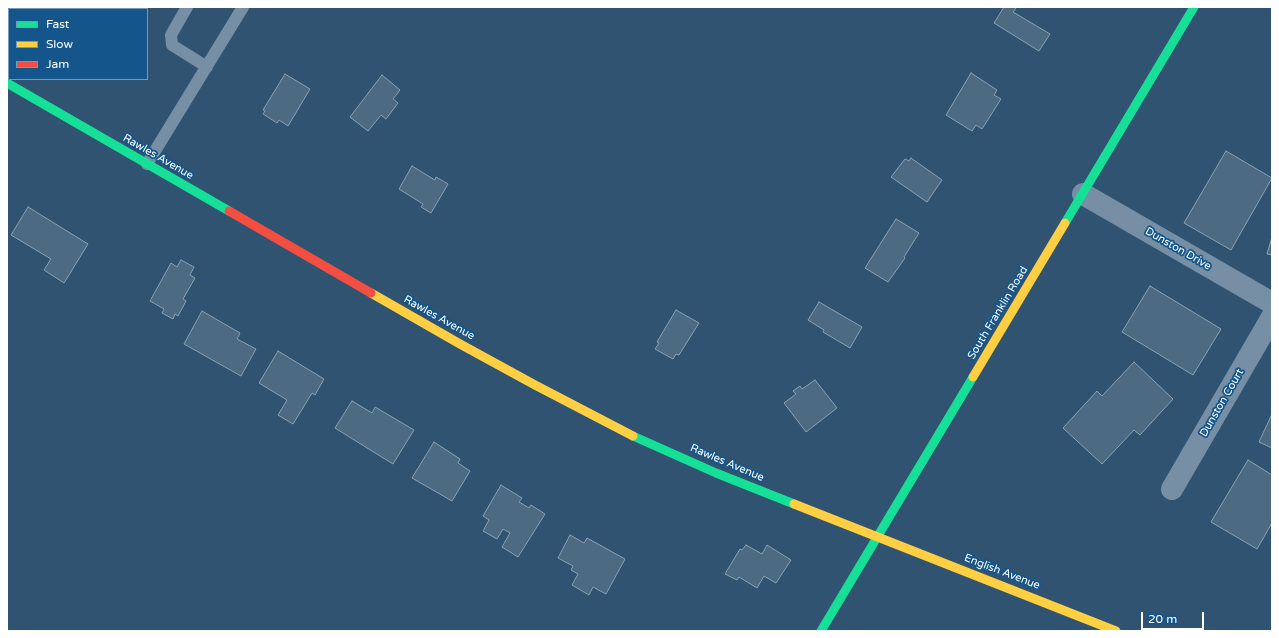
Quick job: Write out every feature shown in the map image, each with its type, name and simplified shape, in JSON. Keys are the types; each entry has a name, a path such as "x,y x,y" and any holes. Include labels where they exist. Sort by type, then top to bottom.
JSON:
{"street":[{"name":"South Franklin Road","path":"822,631 1083,194 1192,8"},
{"name":"Rawles Avenue","path":"7,83 460,344 636,437 716,473 878,536"},
{"name":"Dunston Drive","path":"1083,194 1272,303"},
{"name":"Dunston Court","path":"1172,489 1272,317"},
{"name":"English Avenue","path":"878,536 1116,631"}],"lane":[{"path":"188,7 171,35 172,45 207,67"},
{"path":"147,164 243,7"}],"building":[{"path":"1004,7 1015,7 1016,8 1013,12 1050,34 1039,51 994,23"},
{"path":"971,73 997,90 994,95 1001,99 982,129 976,125 972,131 946,115"},
{"path":"285,74 310,89 288,126 279,120 277,123 263,114 265,111 263,110"},
{"path":"382,75 400,90 393,99 398,103 386,119 381,115 368,131 350,117"},
{"path":"1226,151 1272,178 1231,250 1184,223"},
{"path":"911,158 942,180 927,202 891,177 905,159 909,161"},
{"path":"412,166 435,180 436,177 448,184 431,213 421,207 423,204 399,189"},
{"path":"28,207 88,244 64,283 44,270 51,259 11,235"},
{"path":"896,219 919,233 904,257 905,258 888,282 865,268"},
{"path":"1272,237 1272,255 1267,254"},
{"path":"181,260 194,267 190,275 195,278 183,299 186,301 178,316 175,314 173,319 162,313 164,309 150,301 171,263 177,267"},
{"path":"1150,286 1221,329 1193,375 1122,332"},
{"path":"819,302 862,327 850,348 823,332 824,330 808,320"},
{"path":"676,310 699,323 679,355 676,354 673,359 655,349 659,343 657,342"},
{"path":"202,311 240,333 237,339 256,349 241,376 184,344"},
{"path":"278,351 324,379 315,395 312,393 293,424 278,415 287,400 259,383"},
{"path":"1134,362 1173,399 1140,435 1134,430 1102,464 1063,428 1097,391 1102,396"},
{"path":"815,380 837,408 806,432 784,403 796,394 793,391 800,386 802,389"},
{"path":"352,401 372,413 375,407 414,430 393,464 335,428"},
{"path":"1272,414 1272,448 1259,442"},
{"path":"434,442 460,459 458,463 470,471 452,501 412,478"},
{"path":"1248,460 1272,475 1272,523 1257,549 1211,522"},
{"path":"501,485 522,498 519,502 529,508 531,505 545,514 518,557 502,547 510,533 503,529 497,539 483,531 489,520 483,516"},
{"path":"570,535 584,543 587,538 625,559 606,594 593,587 589,595 572,585 578,574 571,570 573,566 558,558"},
{"path":"746,545 762,554 767,545 791,560 776,583 764,576 757,588 739,577 737,580 725,574 740,549 742,550"}],"traffic: fast":[{"path":"1065,223 1194,7"},
{"path":"7,83 229,211"},
{"path":"821,631 973,377"},
{"path":"633,436 716,473 794,504"}],"traffic: slow":[{"path":"973,377 1065,223"},
{"path":"371,293 535,385 633,436"},
{"path":"794,504 1116,631"}],"traffic: jam":[{"path":"229,211 371,293"}]}
